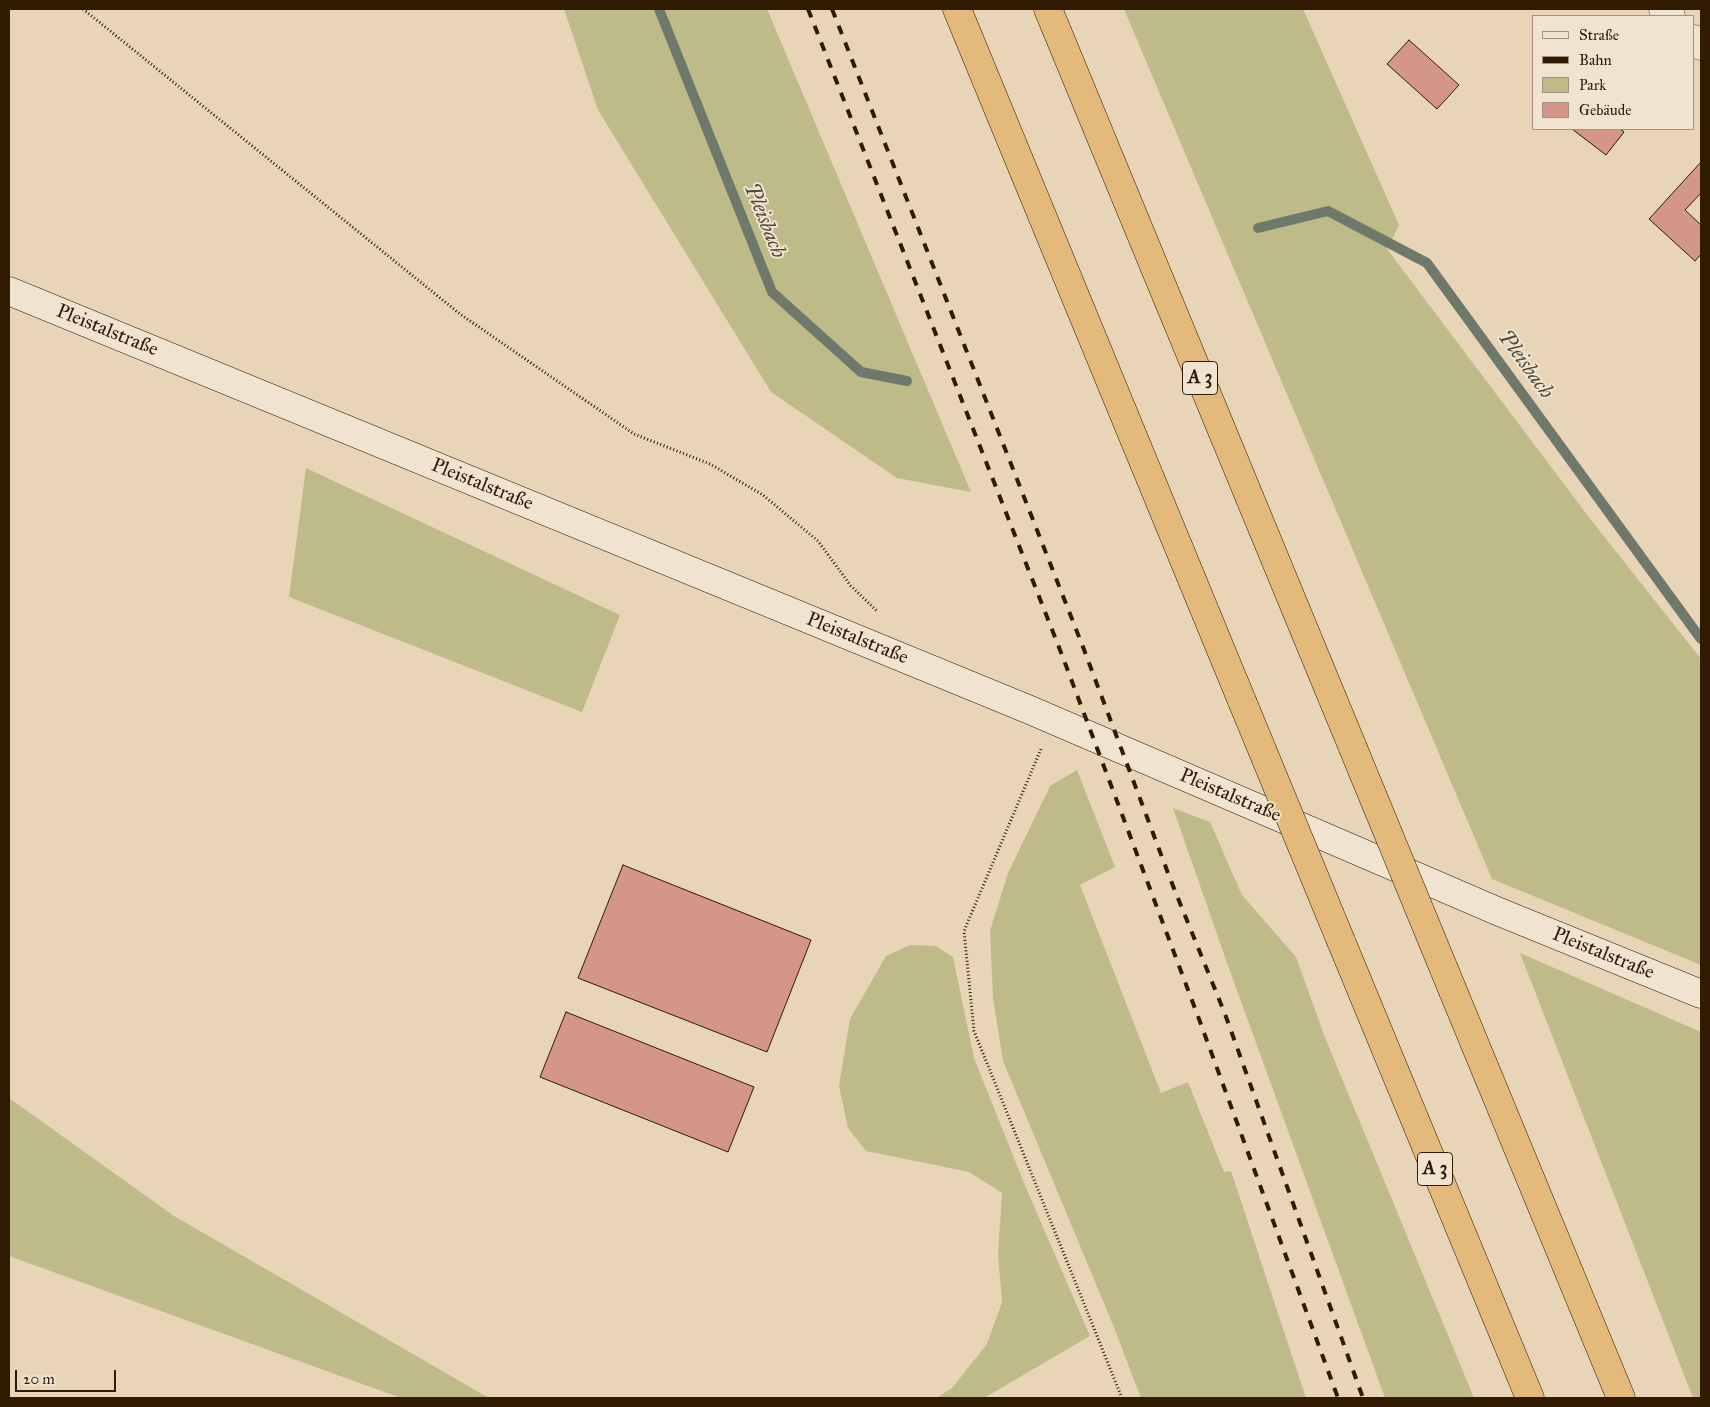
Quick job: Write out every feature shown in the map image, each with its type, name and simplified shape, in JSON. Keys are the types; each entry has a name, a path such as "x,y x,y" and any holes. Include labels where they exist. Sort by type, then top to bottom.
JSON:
{"highway":[{"name":"A 3","path":"957,9 1530,1398"},
{"name":"A 3","path":"1048,9 1621,1398"}],"main road":[{"name":"Pleistalstraße","path":"9,291 1030,710 1488,908 1701,994"}],"path":[{"path":"83,9 460,314 634,434 710,464 763,495 818,541 851,586 879,613"},
{"path":"1030,710 1041,748 964,930 974,1030 1122,1398"}],"green space":[{"path":"564,9 767,9 971,492 897,478 771,392 598,110"},
{"path":"1124,9 1303,9 1399,225 1387,249 1588,516 1701,659 1701,965 1492,879"},
{"path":"306,468 620,615 582,712 289,597"},
{"path":"1077,770 1115,867 1080,885 1161,1093 1188,1082 1224,1172 1231,1171 1306,1398 1141,1398 1113,1325 1003,1061 993,998 990,931 1008,873 1050,786"},
{"path":"1173,808 1210,822 1242,895 1296,957 1324,1035 1474,1398 1385,1398 1226,960"},
{"path":"910,945 936,946 953,957 974,1058 1024,1183 1090,1336 984,1398 936,1398 952,1388 987,1344 1002,1302 998,1255 1002,1193 969,1172 866,1151 848,1128 839,1086 850,1019 886,956"},
{"path":"1520,953 1701,1032 1701,1398 1693,1398"},
{"path":"9,1098 174,1216 489,1398 401,1398 9,1256"}],"building":[{"path":"1409,40 1459,85 1437,109 1387,64"},
{"path":"1573,130 1621,130 1624,132 1606,155"},
{"path":"1701,162 1701,193 1685,210 1701,225 1701,254 1695,261 1649,219"},
{"path":"623,865 811,940 767,1052 578,978"},
{"path":"566,1012 754,1087 728,1152 540,1077"}],"waterway":[{"name":"Pleisbach","path":"659,9 772,292 861,372 907,381"},
{"name":"Pleisbach","path":"1258,228 1328,211 1427,263 1701,639"}],"railway":[{"path":"808,9 1062,655 1199,1019 1338,1398"},
{"path":"832,9 1083,647 1171,881 1225,1014 1363,1398"}]}
